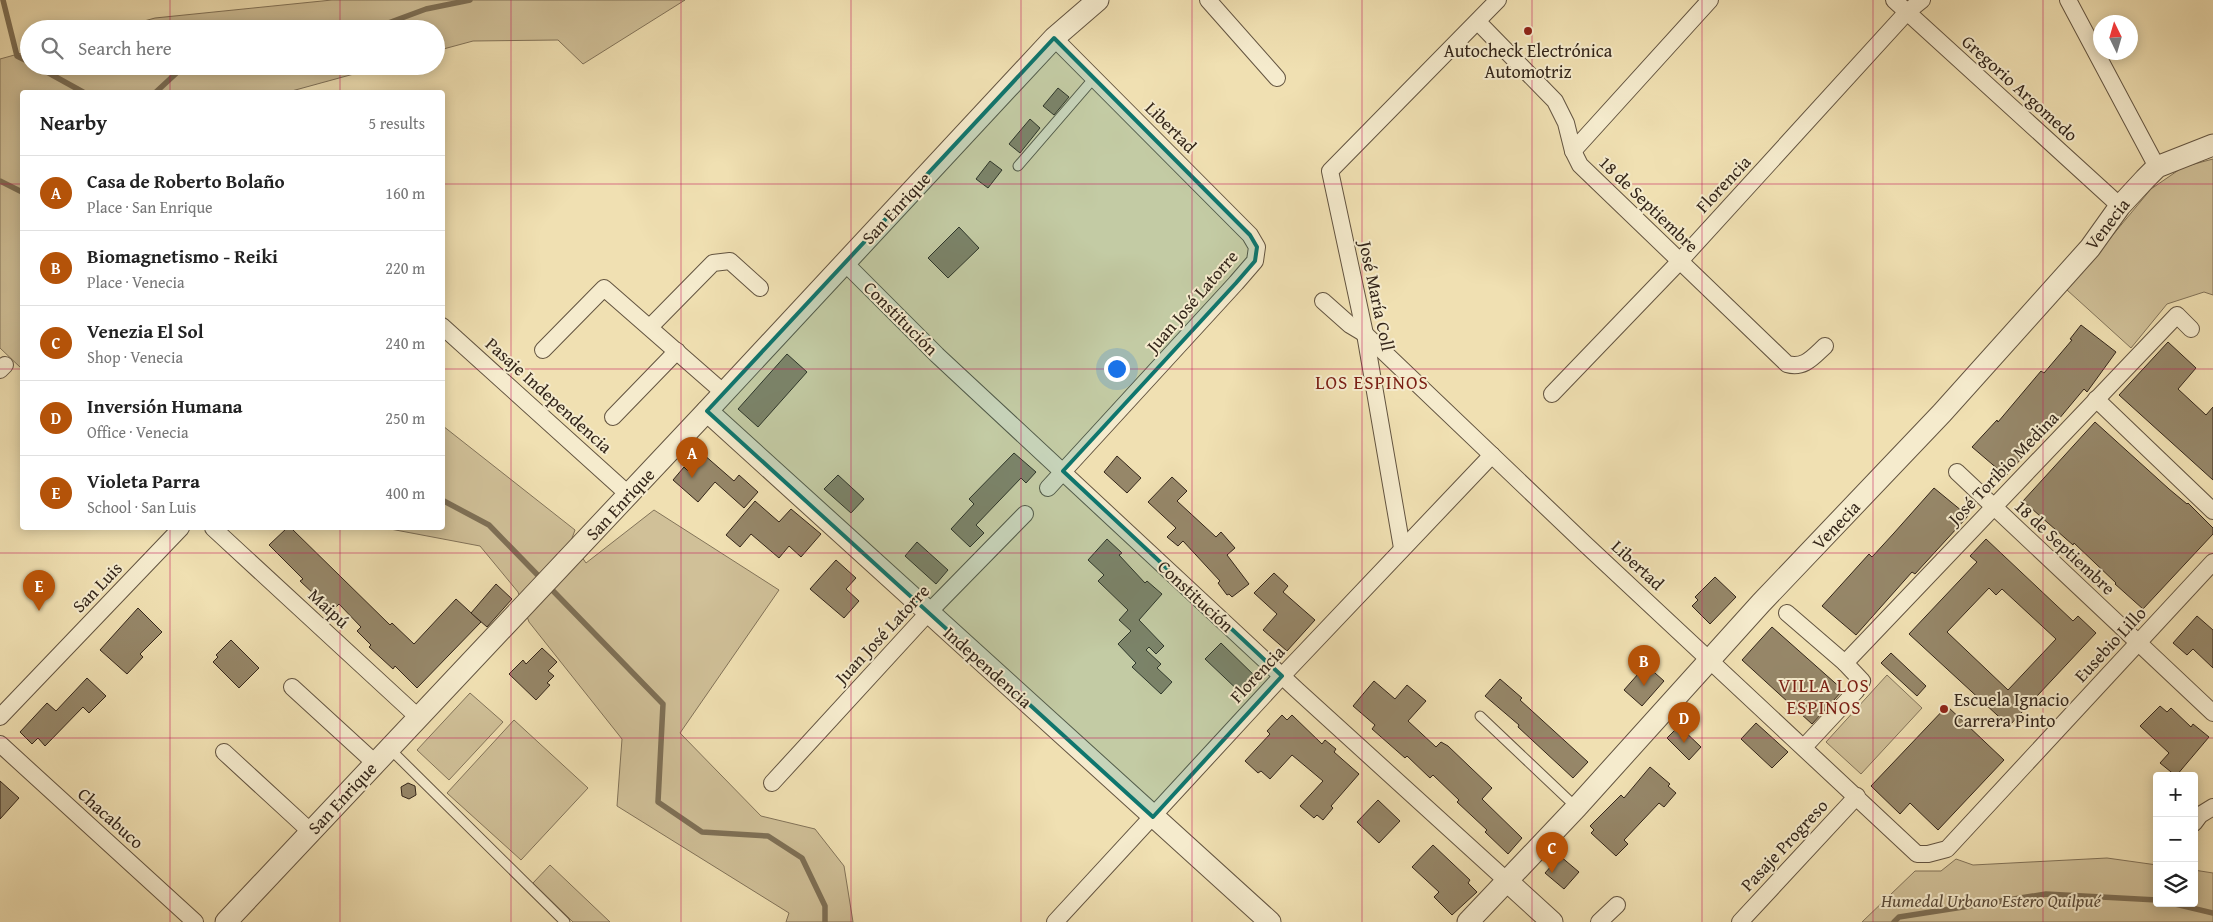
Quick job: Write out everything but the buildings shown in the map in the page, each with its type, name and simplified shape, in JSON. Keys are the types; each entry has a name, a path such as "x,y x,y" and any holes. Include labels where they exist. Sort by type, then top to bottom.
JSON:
{"street":[{"name":"San Enrique","path":"226,922 846,263 1054,38 1098,0"},
{"path":"1208,0 1277,78"},
{"path":"1478,22 1498,0"},
{"path":"1573,151 1710,0"},
{"name":"Gregorio Argomedo","path":"1894,0 2120,206"},
{"name":"Florencia","path":"1552,394 1679,262 1907,12 1922,0"},
{"path":"2068,0 2157,167"},
{"name":"18 de Septiembre","path":"1478,22 1556,101 1566,123 1573,151 1580,165 1787,364 1796,367 1808,363 1825,346"},
{"name":"José María Coll","path":"1402,548 1365,334 1330,171 1478,22"},
{"name":"Libertad","path":"1054,38 1250,234 1257,247"},
{"name":"Venecia","path":"1468,922 1577,807 1761,603 1942,413 2090,248 2120,206 2157,167 2213,145"},
{"name":"Juan José Latorre","path":"1048,488 1188,338 1236,283 1255,261 1257,247"},
{"path":"650,327 713,263 730,261 760,288"},
{"name":"Constitución","path":"846,263 938,355 1282,676 1552,922"},
{"path":"543,350 604,288 724,393"},
{"name":"Libertad","path":"1323,301 1350,325 1365,334 1917,854 1928,854"},
{"name":"José Toribio Medina","path":"1845,663 2177,315 2191,329"},
{"name":"Pasaje Independencia","path":"445,329 628,494"},
{"path":"614,417 677,351"},
{"path":"2096,399 2213,512"},
{"name":"Independencia","path":"707,411 1270,922"},
{"name":"Florencia","path":"1055,922 1282,676 1492,455"},
{"name":"18 de Septiembre","path":"1956,472 2213,713"},
{"name":"Juan José Latorre","path":"772,783 928,613 1025,514"},
{"name":"San Luis","path":"0,717 179,530"},
{"name":"Maipú","path":"215,530 419,718"},
{"name":"Eusebio Lillo","path":"1928,854 1947,849 2213,562"},
{"path":"1787,614 1845,663 1862,681 1856,691 1804,747"},
{"path":"292,687 382,756"},
{"name":"Chacabuco","path":"0,744 195,922"},
{"path":"224,752 310,832"},
{"name":"Pasaje Progreso","path":"1740,922 1857,796"},
{"path":"2198,818 2213,807"},
{"path":"1599,922 1617,904"}],"lane":[{"path":"1018,166 1094,78"},
{"path":"1480,716 1577,807"},
{"path":"382,756 565,922"}],"highlighted area":[{"path":"1054,38 1250,235 1257,247 1255,261 1236,283 1063,471 1282,676 1153,817 707,411"}],"green space":[{"path":"332,0 685,0 583,64 558,40 473,41 445,49 445,20 148,20"},
{"path":"20,53 20,75 350,75 295,90 20,90 20,367 0,348 0,59"},
{"path":"2213,159 2213,295 2204,292 2167,304 2131,348 2067,290 2151,189 2183,167"},
{"path":"445,428 575,530 571,541 586,563 654,510 779,590 680,733 761,816 815,829 844,866 853,922 786,922 789,913 617,806 622,739 529,622 518,592 480,546 396,530 445,530"},
{"path":"1887,675 1922,708 1861,774 1826,742"},
{"path":"470,693 503,722 449,780 417,750"},
{"path":"514,720 588,788 521,860 447,793"},
{"name":"Humedal Urbano Estero Quilpué","path":"2107,858 2153,864 2153,907 2198,907 2198,871 2213,873 2213,922 1862,922 1915,871 1941,871 1956,859 1973,865"},
{"path":"550,865 610,922 573,922 533,883"}],"waterway":[{"path":"3,0 17,56 20,58"},
{"path":"396,20 426,9 470,0"},
{"path":"52,75 79,90"},
{"path":"158,90 174,75"},
{"path":"0,181 20,191"},
{"path":"445,502 489,525 663,704 658,802 702,832 768,836 802,858 825,906 825,922"},
{"path":"1894,922 1899,917 2046,894 2153,900"},
{"path":"2188,907 2213,913"}],"place":[{"name":"Autocheck Electrónica Automotriz","path":"1528,31"},
{"name":"Casa de Roberto Bolaño","path":"692,478"},
{"name":"Violeta Parra","path":"39,611"},
{"name":"Biomagnetismo - Reiki","path":"1644,686"},
{"name":"Escuela Ignacio Carrera Pinto","path":"1944,709"},
{"name":"Inversión Humana","path":"1684,743"},
{"name":"Venezia El Sol","path":"1552,873"}],"district":[{"name":"LOS ESPINOS","path":"1372,382"},
{"name":"VILLA LOS ESPINOS","path":"1824,696"}]}
